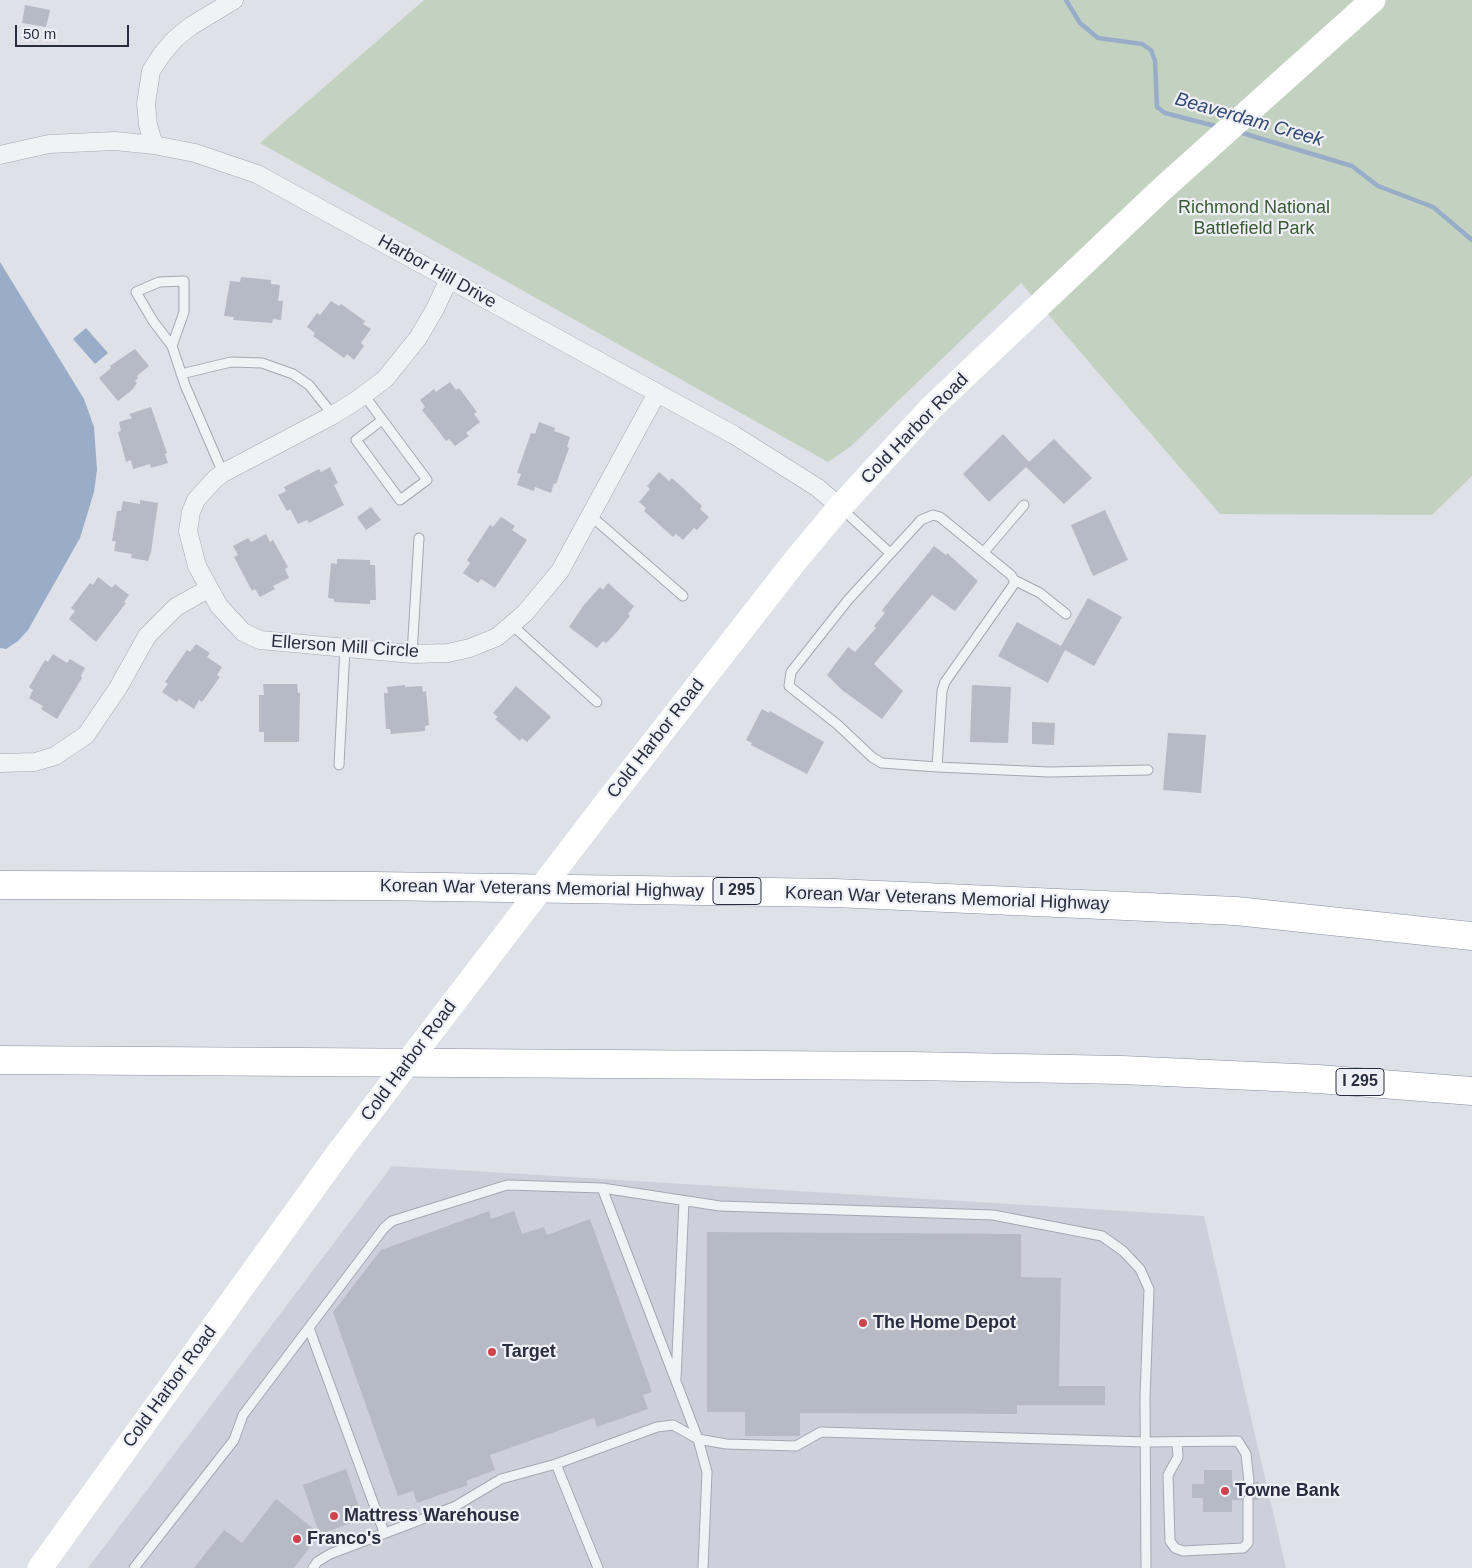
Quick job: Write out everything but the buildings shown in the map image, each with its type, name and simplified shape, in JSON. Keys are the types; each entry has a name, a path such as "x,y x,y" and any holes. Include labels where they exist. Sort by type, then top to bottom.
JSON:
{"highway":[{"name":"Korean War Veterans Memorial Highway","path":"0,885 375,886 835,893 1236,911 1472,936"},
{"name":"I 295","path":"0,1060 978,1067 1122,1070 1298,1078 1472,1091"}],"main road":[{"name":"Cold Harbor Road","path":"40,1568 340,1151 772,589 840,507 931,408 1161,190 1372,0"}],"street":[{"path":"154,145 148,125 146,104 151,71 175,38 234,0"},
{"name":"Harbor Hill Drive","path":"0,155 49,144 86,141 154,145 195,153 257,174 734,435 818,488 840,507"},
{"name":"Ellerson Mill Circle","path":"449,279 435,310 418,338 385,379 333,415 223,473 214,479 196,500 191,512 188,531 197,566 219,606 243,632 260,640 412,654 448,653 470,648 497,637 512,625 560,570 657,393"},
{"path":"0,763 35,762 55,756 73,746 86,735 118,688 147,636 176,607 208,589"}],"lane":[{"path":"172,346 184,312 184,281 159,282 136,292 153,321 172,346 206,437 223,473"},
{"path":"181,374 232,362 262,363 286,371 309,385 333,415"},
{"path":"364,395 427,480 400,500 356,440 382,420"},
{"path":"984,552 1024,505"},
{"path":"840,507 890,553"},
{"path":"937,767 942,691 945,682 1014,584 1014,580 1012,575 940,516 933,515 922,520 848,600 791,672 789,686 838,725 873,758 882,763 937,767 1050,772 1148,770"},
{"path":"591,516 683,596"},
{"path":"412,654 419,538"},
{"path":"1014,580 1040,593 1066,614"},
{"path":"512,625 597,702"},
{"path":"339,765 340,699 345,648"},
{"path":"134,1568 234,1440 244,1415 384,1228 392,1221 506,1185 602,1188 720,1206 993,1215 1102,1236 1123,1251 1140,1269 1149,1289 1145,1442 1146,1568"},
{"path":"602,1188 698,1439 708,1472 703,1568"},
{"path":"676,1381 684,1200"},
{"path":"308,1328 384,1532"},
{"path":"313,1568 317,1562 330,1554 454,1507 501,1479 556,1464 657,1427 673,1425 698,1439 726,1444 796,1446 821,1432 1145,1442 1238,1441 1246,1454 1249,1482"},
{"path":"1178,1442 1178,1457 1168,1475 1170,1541 1175,1548 1183,1551 1243,1548 1248,1543 1248,1500"},
{"path":"556,1464 598,1568"}],"shaded area":[{"path":"392,1166 1204,1216 1286,1568 88,1568"}],"green space":[{"name":"Richmond National Battlefield Park","path":"424,0 1472,0 1472,476 1432,515 1220,514 1021,283 850,447 828,462 260,143"}],"water":[{"path":"0,262 84,399 94,427 97,470 94,492 80,538 28,630 18,641 6,649 0,648"},
{"path":"86,328 108,353 95,364 73,339"}],"waterway":[{"name":"Beaverdam Creek","path":"1066,0 1080,23 1098,38 1142,44 1151,50 1155,61 1157,107 1165,113 1219,127"},
{"name":"Beaverdam Creek","path":"1239,132 1352,166 1378,186 1433,207 1472,240"}],"place":[{"name":"The Home Depot","path":"863,1323"},
{"name":"Target","path":"492,1352"},
{"name":"Towne Bank","path":"1225,1491"},
{"name":"Mattress Warehouse","path":"334,1516"},
{"name":"Franco's","path":"297,1539"}]}
